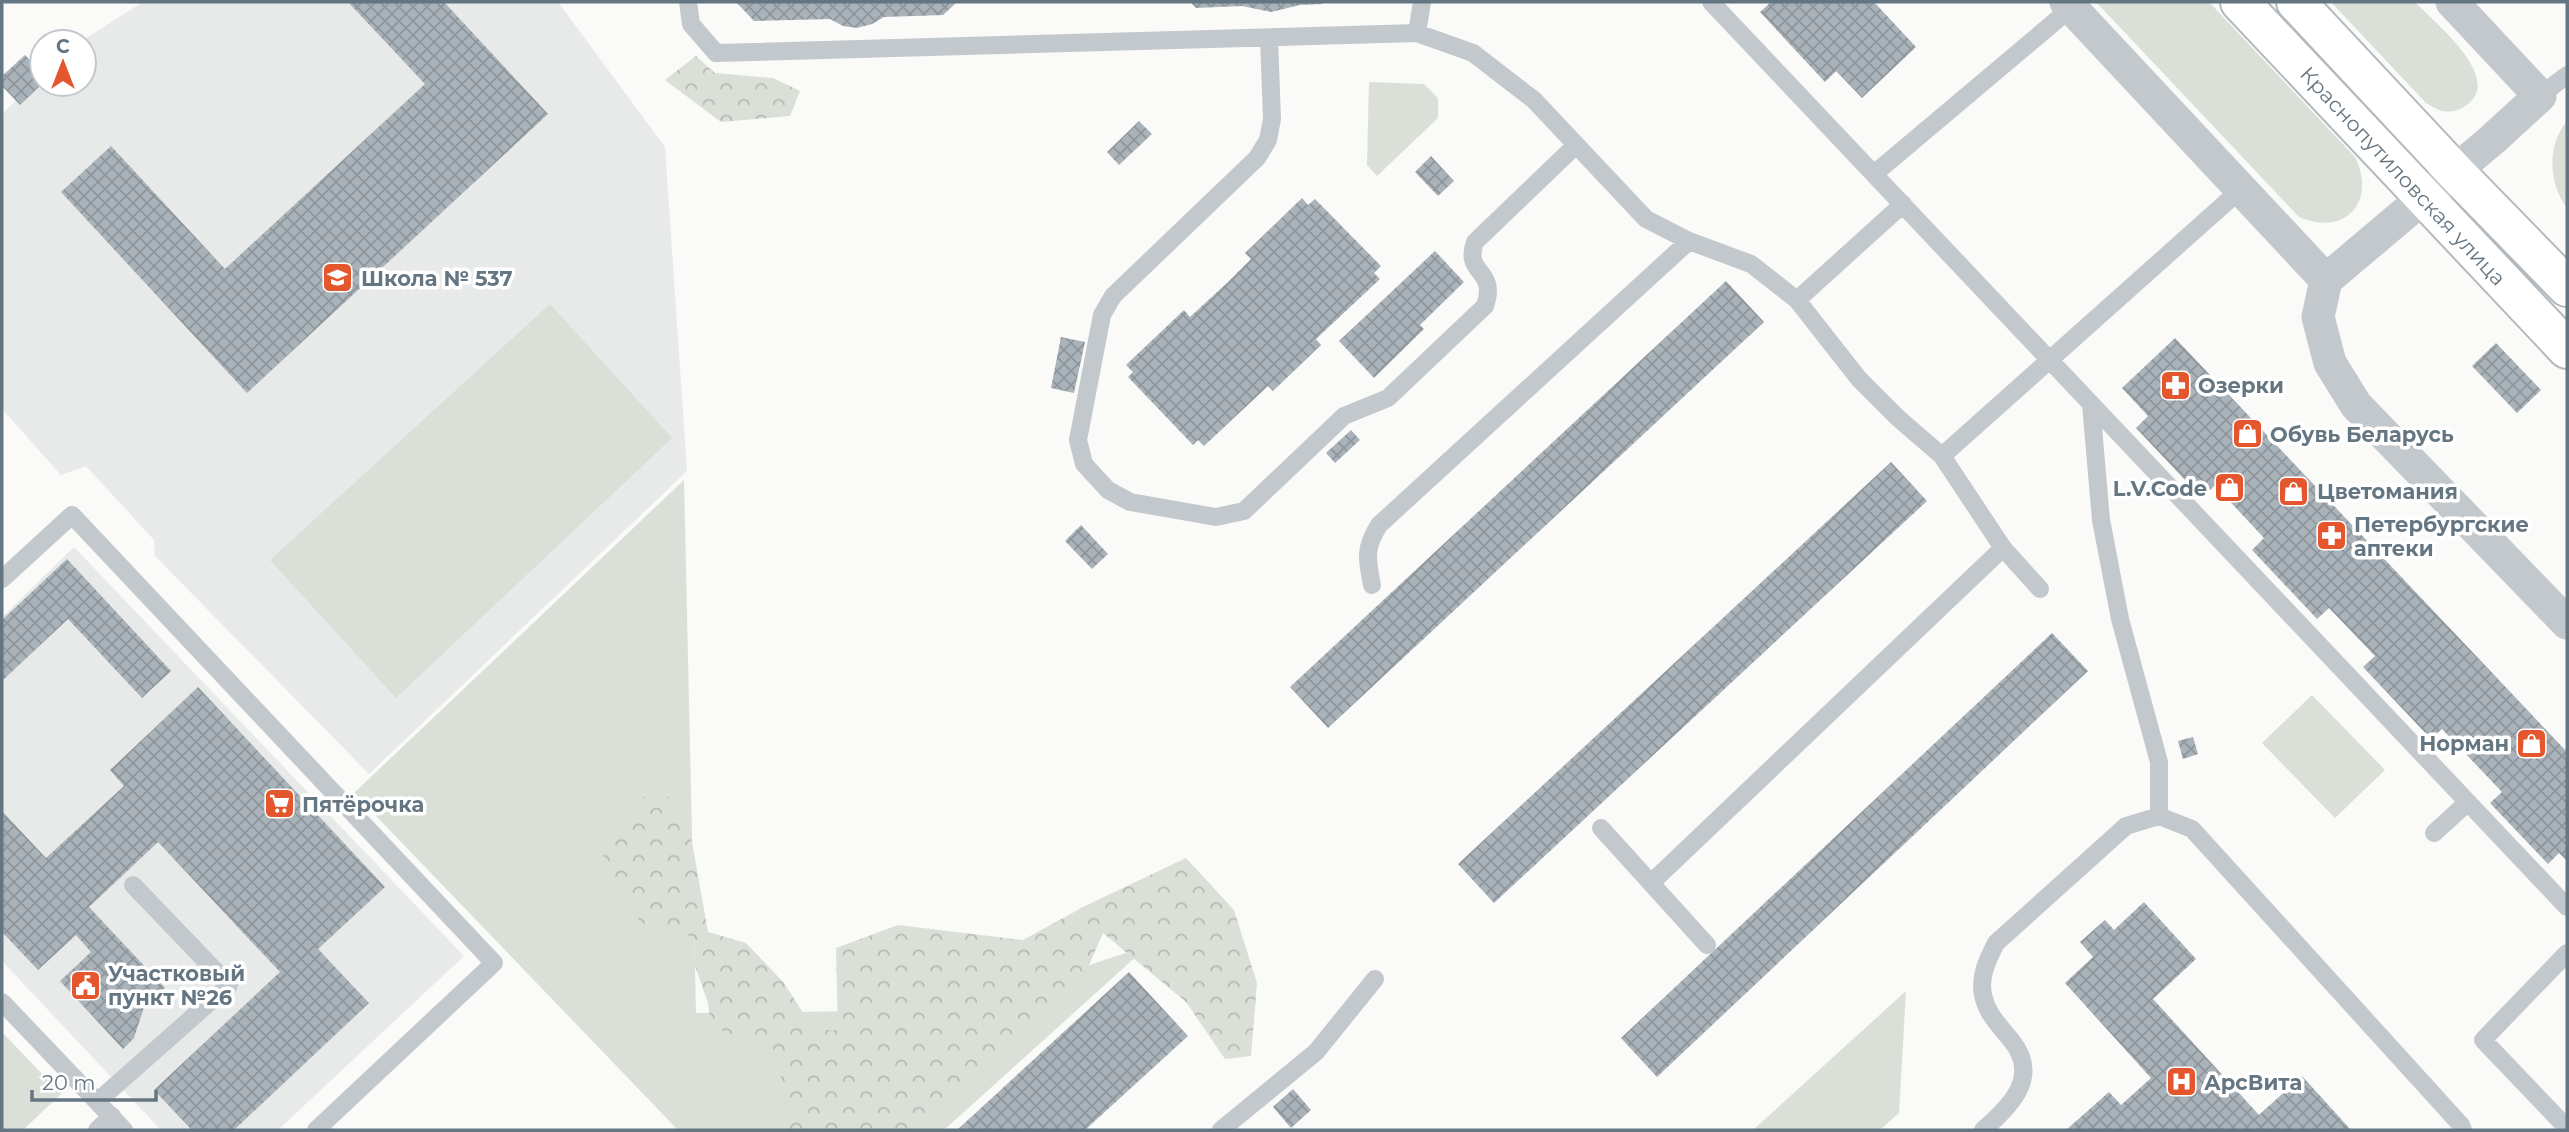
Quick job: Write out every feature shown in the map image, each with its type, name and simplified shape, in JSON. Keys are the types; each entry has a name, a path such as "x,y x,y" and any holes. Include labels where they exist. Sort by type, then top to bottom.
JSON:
{"main road":[{"name":"Краснопутиловская улица","path":"2240,2 2567,349"},
{"name":"Краснопутиловская улица","path":"2296,2 2455,172 2567,286"}],"street":[{"path":"2452,2 2540,96 2455,172 2326,280 2318,317 2330,363 2356,405 2567,623"},
{"path":"2068,5 2326,280"}],"lane":[{"path":"688,2 691,24 716,52 1417,33 1473,53 1534,100 1646,219 1689,241 1751,264 1797,300 1859,379 1942,456 2003,548 2040,589"},
{"path":"1417,33 1422,2"},
{"path":"1711,2 2567,907"},
{"path":"1874,174 2068,5"},
{"path":"1269,38 1272,119 1268,140 1257,159 1113,296 1102,315 1078,439 1084,464 1108,490 1130,502 1216,517 1244,512 1344,416 1388,398 1485,306 1490,291 1486,278 1475,267 1471,254 1475,242 1576,145"},
{"path":"2540,96 2567,75"},
{"path":"1942,456 2240,190"},
{"path":"1797,300 1903,204"},
{"path":"1372,585 1367,556 1369,540 1379,525 1689,241"},
{"path":"2091,404 2101,520 2117,607 2159,762 2159,816"},
{"path":"2,579 72,515 494,963 316,1130"},
{"path":"1651,883 2003,548"},
{"path":"2434,833 2468,802"},
{"path":"1983,1130 2010,1105 2022,1086 2023,1063 2014,1042 1991,1017 1982,993 1983,968 1996,943 2126,826 2159,816 2192,829 2463,1130"},
{"path":"1601,828 1707,945"},
{"path":"98,1101 229,985 133,885"},
{"path":"2567,953 2483,1040 2567,1128"},
{"path":"1221,1130 1316,1052 1375,979"},
{"path":"2,1002 124,1130"},
{"path":"97,1130 111,1116"}],"shaded area":[{"name":"Школа № 537","path":"143,2 558,2 665,147 687,471 369,774 155,556 154,540 86,466 61,475 2,409 2,114 28,89 28,98 98,98 98,31"},
{"path":"74,547 464,956 278,1130 161,1130 2,961 2,617"}],"green space":[{"path":"2096,2 2209,2 2355,157 2361,173 2362,188 2359,201 2352,211 2343,219 2330,222 2316,222 2299,217"},
{"path":"2331,2 2415,2 2464,53 2478,83 2475,97 2462,108 2448,112 2426,103"},
{"path":"696,56 715,73 773,78 800,91 790,116 721,122 665,80"},
{"path":"1369,82 1424,84 1438,98 1438,118 1377,176 1367,165"},
{"path":"2567,121 2567,208 2556,187 2552,164 2556,141"},
{"path":"550,304 672,438 396,698 270,560"},
{"path":"684,480 696,1013 957,1010 1149,945 944,1130 678,1130 354,793"},
{"path":"2312,695 2385,770 2335,818 2262,743"},
{"path":"651,790 671,798 692,842 708,932 746,943 784,983 814,1030 838,1030 836,948 898,925 1023,940 1085,906 1186,858 1234,910 1257,983 1251,1056 1225,1059 1186,1002 1103,933 1082,981 910,1130 789,1130 782,1080 773,1048 711,1027 708,1003 695,966 694,937 640,923 626,887 603,865 604,835"},
{"path":"1906,991 1899,1113 1880,1130 1753,1130"},
{"path":"2,1032 61,1094 23,1130 2,1130"}],"building":[{"path":"348,2 444,2 548,114 247,393 61,192 111,146 225,269 425,84"},
{"path":"736,2 957,2 943,15 884,17 857,28 843,26 830,19 754,21"},
{"path":"1190,2 1322,4 1300,5 1271,12 1242,6 1196,8"},
{"path":"1771,2 1874,2 1916,47 1862,98 1836,71 1825,82 1760,12"},
{"path":"25,55 28,58 28,97 20,105 2,86 2,76"},
{"path":"1139,121 1152,134 1119,165 1107,152"},
{"path":"1431,156 1454,181 1438,196 1415,172"},
{"path":"1302,198 1308,205 1315,199 1381,266 1374,273 1380,279 1316,339 1321,345 1273,391 1268,386 1204,446 1198,440 1193,445 1128,377 1133,372 1126,365 1184,310 1190,317 1229,281 1251,259 1245,253"},
{"path":"1435,251 1464,282 1420,325 1424,329 1374,378 1339,341"},
{"path":"1726,281 1764,322 1328,728 1290,687"},
{"path":"1061,337 1085,342 1074,393 1051,388"},
{"path":"2175,338 2567,752 2567,861 2559,853 2548,864 2490,803 2502,792 2442,729 2431,739 2363,667 2375,656 2329,608 2317,619 2252,550 2264,538 2222,493 2214,486 2202,498 2136,428 2148,416 2122,388"},
{"path":"2496,343 2541,390 2517,413 2472,366"},
{"path":"1351,430 1360,440 1335,463 1326,453"},
{"path":"1891,462 1927,501 1494,903 1458,864"},
{"path":"1081,525 1108,554 1092,569 1065,541"},
{"path":"67,559 171,671 142,698 68,619 2,681 2,620"},
{"path":"2052,633 2088,671 1657,1077 1621,1038"},
{"path":"198,687 385,887 318,949 369,1003 234,1130 192,1130 154,1090 280,972 158,842 89,907 165,988 144,1007 134,1038 123,1049 60,981 91,952 76,935 38,970 2,932 2,811 46,858 124,786 110,770"},
{"path":"2193,737 2198,754 2183,759 2178,741"},
{"path":"2144,902 2196,959 2153,999 2259,1115 2302,1076 2351,1130 2066,1130 2109,1092 2121,1105 2151,1078 2065,983 2093,957 2080,942 2105,920 2114,930"},
{"path":"1129,972 1188,1036 1085,1130 957,1130"},
{"path":"1293,1089 1311,1110 1291,1128 1273,1107"}],"place":[{"name":"Школа № 537","path":"338,278"},
{"name":"Озерки","path":"2175,385"},
{"name":"Обувь Беларусь","path":"2247,434"},
{"name":"L.V.Code","path":"2230,488"},
{"name":"Цветомания","path":"2294,491"},
{"name":"Петербургские аптеки","path":"2331,536"},
{"name":"Норман","path":"2532,743"},
{"name":"Пятёрочка","path":"279,804"},
{"name":"Участковый пункт №26","path":"85,985"},
{"name":"АрсВита","path":"2181,1082"}]}
